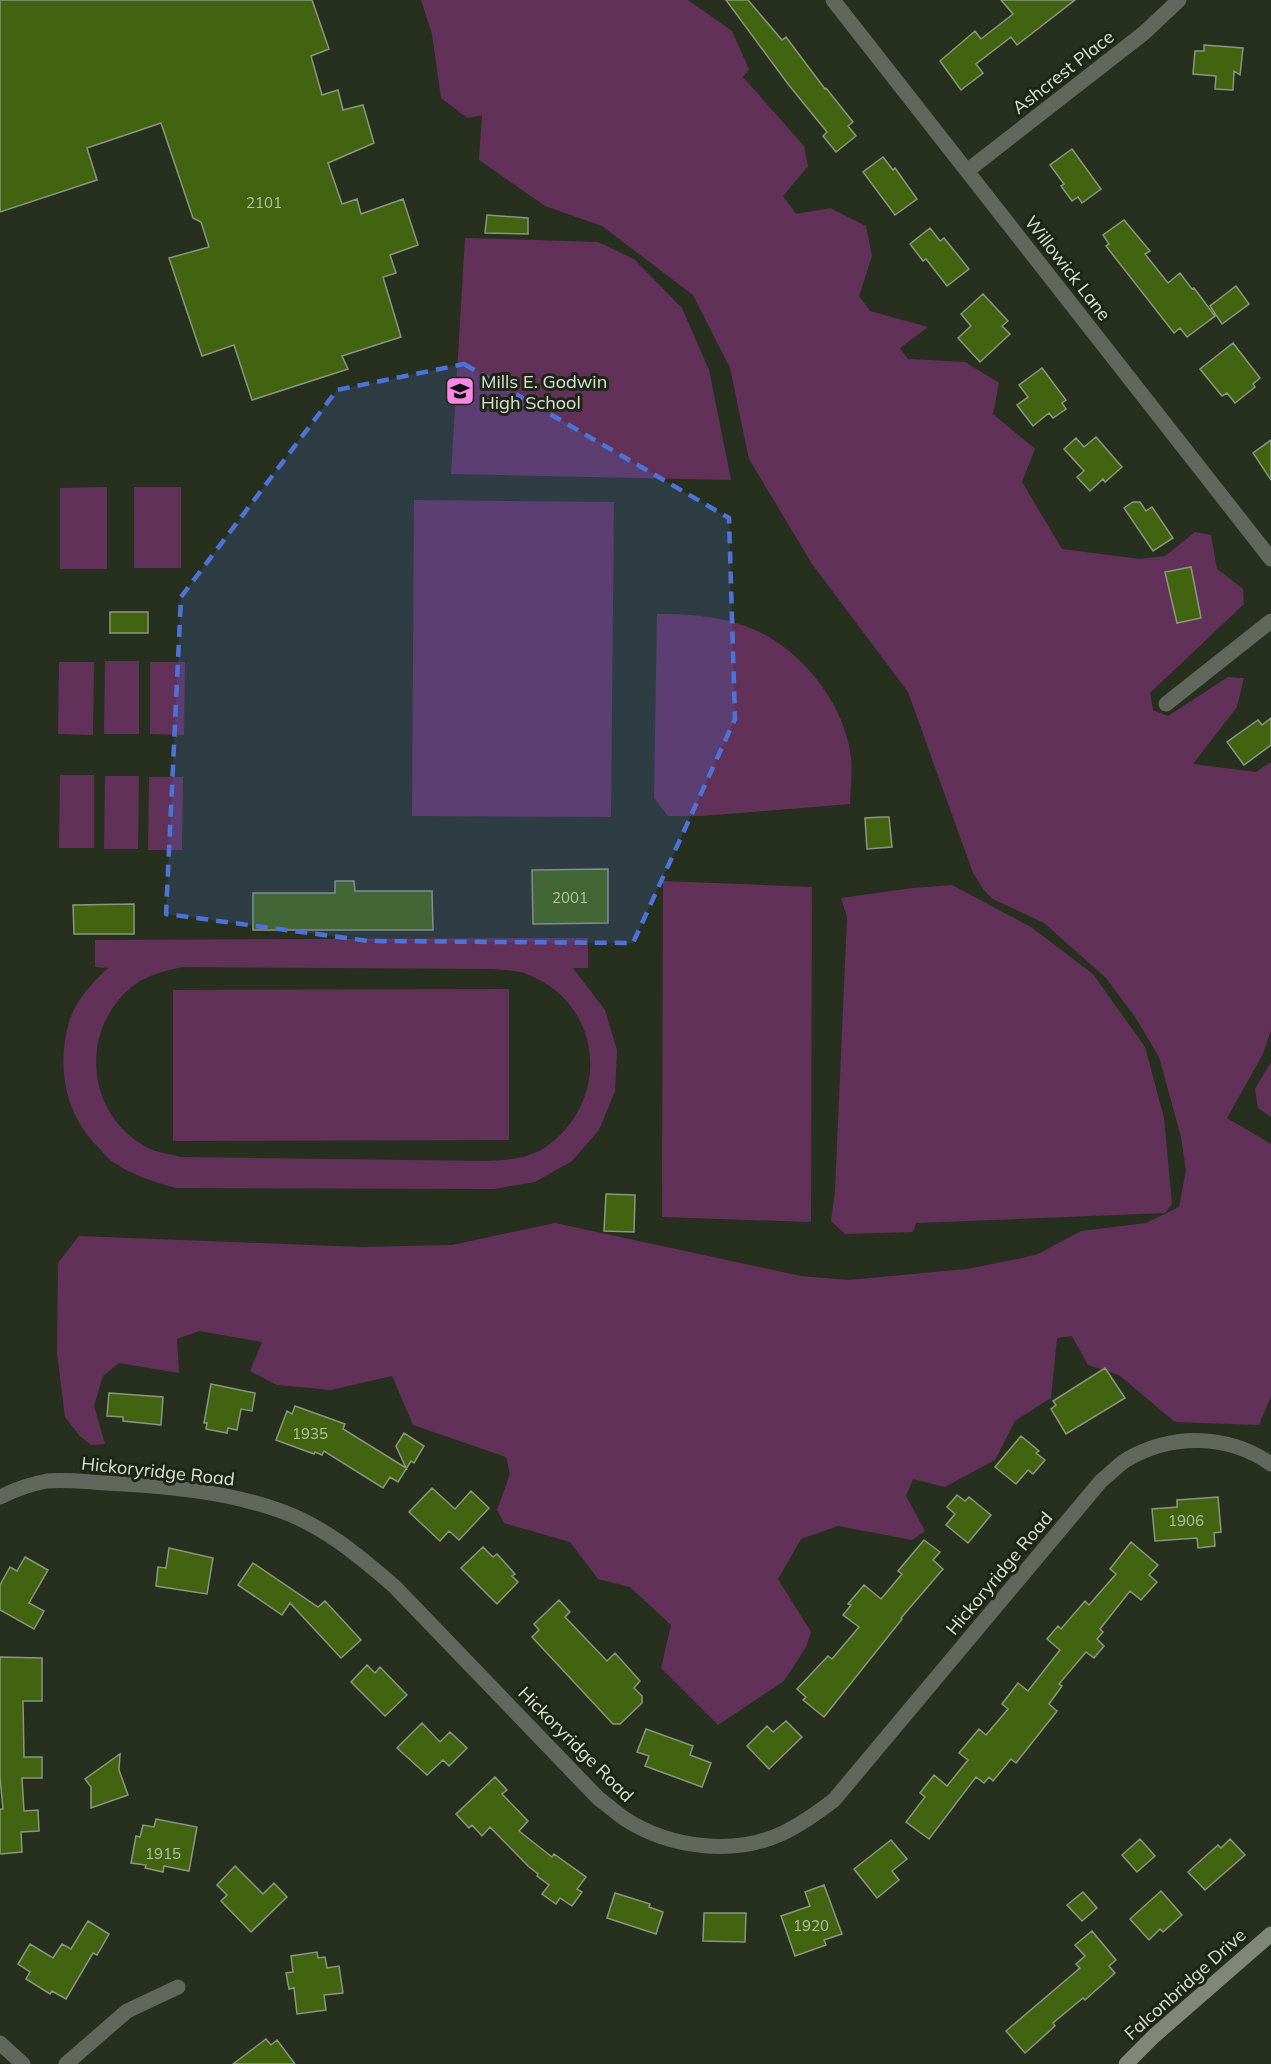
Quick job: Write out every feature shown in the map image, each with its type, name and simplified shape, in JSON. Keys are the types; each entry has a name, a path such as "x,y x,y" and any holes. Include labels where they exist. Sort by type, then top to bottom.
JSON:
{"street":[{"name":"Willowick Lane","path":"833,0 1271,559"},
{"name":"Ashcrest Place","path":"967,171 1144,33 1179,0"},
{"path":"1166,704 1271,621"},
{"name":"Hickoryridge Road","path":"0,1497 14,1490 60,1480 219,1493 282,1511 322,1531 358,1555 394,1586 599,1799 624,1818 670,1840 704,1846 730,1846 756,1842 782,1834 809,1819 834,1800 1101,1481 1124,1462 1159,1445 1205,1440 1228,1444 1259,1456 1271,1464"},
{"name":"Falconbridge Drive","path":"1126,2064 1154,2036 1271,1934"},
{"path":"66,2064 127,2011 178,1987"},
{"path":"0,2043 23,2064"}],"highlighted area":[{"path":"464,364 729,518 735,719 633,943 369,941 166,914 181,597 337,390"}],"shaded area":[{"path":"421,0 688,0 732,31 749,69 743,77 804,146 808,166 783,196 796,214 830,208 866,226 872,256 859,296 870,311 928,327 900,348 908,359 965,362 999,383 993,414 1035,449 1022,482 1062,549 1140,559 1165,556 1195,532 1211,535 1217,569 1243,589 1244,604 1150,693 1153,710 1168,716 1228,677 1244,678 1237,707 1193,764 1256,772 1271,762 1271,1030 1263,1054 1227,1118 1271,1144 1271,1396 1259,1425 1175,1422 1119,1375 1088,1365 1072,1336 1057,1338 1051,1398 1015,1421 995,1460 945,1487 913,1479 906,1496 925,1531 912,1540 838,1526 801,1539 778,1579 811,1632 806,1647 784,1681 718,1725 661,1668 671,1625 630,1587 598,1579 570,1542 504,1523 497,1510 510,1474 506,1457 413,1425 392,1376 331,1390 277,1385 250,1371 262,1342 199,1331 177,1339 179,1373 119,1363 103,1376 94,1406 105,1444 91,1445 79,1435 65,1417 57,1353 58,1263 79,1236 362,1247 452,1245 555,1223 801,1276 848,1280 967,1269 1022,1258 1038,1254 1081,1231 1146,1223 1179,1207 1186,1171 1181,1137 1159,1057 1135,1017 1106,978 1044,923 993,899 983,889 973,873 908,692 812,564 749,459 730,368 693,295 602,226 545,206 479,160 482,115 467,118 441,98 432,34"},
{"path":"465,238 598,242 634,259 682,308 709,370 731,480 451,474"},
{"path":"107,487 107,569 60,569 60,488"},
{"path":"134,487 181,487 181,568 134,568"},
{"path":"414,500 614,502 611,817 412,816"},
{"path":"657,614 698,616 739,624 759,632 797,658 827,694 839,715 847,736 852,764 850,804 702,816 668,816 654,798"},
{"path":"105,661 139,661 139,734 104,734"},
{"path":"59,662 94,662 93,735 58,734"},
{"path":"150,662 185,662 184,735 150,734"},
{"path":"60,775 94,775 94,848 59,848"},
{"path":"105,776 139,776 138,849 104,849"},
{"path":"149,777 183,777 182,850 148,850"},
{"path":"663,881 812,887 811,1222 662,1217"},
{"path":"952,885 1031,927 1093,974 1145,1047 1164,1118 1172,1204 1165,1213 916,1223 913,1232 845,1234 831,1221 835,1191 847,917 841,898"},
{"path":"588,938 588,968 573,968 605,1010 617,1050 615,1091 599,1130 572,1161 535,1182 494,1189 176,1188 168,1186 135,1174 111,1160 86,1133 70,1103 66,1087 64,1053 70,1019 81,998 108,968 95,967 95,940","holes":["183,967 492,969 524,973 550,986 570,1005 583,1027 589,1052 589,1078 582,1103 568,1126 547,1146 525,1156 485,1161 181,1157 157,1152 129,1135 113,1118 103,1097 97,1075 97,1052 102,1030 112,1009 128,990 140,981 161,972"]},
{"path":"509,989 509,1140 173,1141 173,990"},
{"path":"1271,1062 1271,1117 1258,1108 1255,1089"}],"building":[{"path":"0,0 312,0 329,49 311,56 322,95 338,90 343,110 363,105 374,143 328,163 342,204 357,199 361,214 403,199 418,245 390,255 396,273 383,277 401,337 342,356 348,369 252,400 234,345 202,356 169,258 209,247 201,222 193,218 161,123 87,148 97,180 0,212"},
{"path":"726,0 748,0 782,40 786,37 853,122 848,126 856,136 836,152 823,136 827,132 788,84"},
{"path":"1001,0 1075,0 1017,45 1011,37 976,64 983,73 961,90 940,61 975,31 981,39 1013,14"},
{"path":"1204,45 1243,48 1240,75 1234,71 1233,90 1215,89 1216,76 1193,74 1195,51 1204,51"},
{"path":"1072,149 1101,189 1082,203 1078,197 1072,201 1061,186 1064,184 1050,165"},
{"path":"883,157 893,170 895,168 917,199 895,215 863,172"},
{"path":"487,215 528,218 528,234 485,233"},
{"path":"1124,220 1150,251 1145,254 1168,283 1180,273 1215,316 1187,337 1180,328 1174,333 1106,246 1109,244 1103,235"},
{"path":"930,228 940,241 944,238 969,269 947,286 926,259 923,261 910,244"},
{"path":"1236,286 1249,304 1222,324 1210,306"},
{"path":"983,294 1008,321 1002,326 1010,334 980,362 958,338 971,326 961,314"},
{"path":"1233,343 1260,378 1253,384 1255,387 1235,403 1227,393 1222,396 1200,369"},
{"path":"1042,368 1066,400 1062,403 1066,409 1053,418 1049,413 1033,426 1017,405 1028,397 1019,385"},
{"path":"1096,437 1122,467 1090,491 1077,477 1084,471 1064,449 1076,438 1084,447"},
{"path":"1271,440 1271,480 1253,453"},
{"path":"1133,502 1140,502 1146,511 1152,507 1173,538 1153,551 1124,508"},
{"path":"1191,567 1201,618 1177,623 1165,572"},
{"path":"110,612 148,612 148,633 110,633"},
{"path":"1271,718 1271,745 1244,765 1227,742 1258,720 1262,725"},
{"path":"889,817 892,847 867,849 865,818"},
{"path":"608,869 608,923 533,924 532,870"},
{"path":"335,881 354,881 355,891 432,891 433,930 253,930 253,893 335,893"},
{"path":"134,904 134,934 74,934 73,905"},
{"path":"606,1194 635,1195 634,1232 604,1231"},
{"path":"1105,1368 1125,1398 1066,1434 1051,1409 1056,1405 1053,1401"},
{"path":"211,1384 255,1393 252,1411 241,1409 237,1430 228,1428 227,1433 206,1429 207,1423 204,1423"},
{"path":"109,1393 163,1397 161,1425 123,1421 123,1417 107,1416"},
{"path":"295,1406 345,1424 343,1429 406,1468 396,1446 404,1433 424,1446 414,1463 411,1461 398,1482 390,1477 383,1488 324,1451 322,1455 315,1452 314,1454 276,1440 287,1411 292,1414"},
{"path":"1021,1436 1039,1451 1036,1453 1045,1460 1033,1474 1028,1470 1016,1484 995,1467"},
{"path":"432,1488 455,1509 471,1491 489,1508 459,1540 449,1531 440,1541 409,1512"},
{"path":"957,1495 965,1501 969,1497 991,1515 968,1543 946,1525 955,1514 947,1507"},
{"path":"1218,1497 1221,1532 1214,1533 1215,1546 1198,1548 1197,1538 1155,1541 1152,1509 1177,1507 1177,1500"},
{"path":"924,1540 940,1552 933,1560 943,1569 901,1618 824,1717 803,1700 806,1697 797,1689 828,1656 832,1659 859,1627 843,1615 851,1605 848,1604 864,1585 881,1599 902,1574 898,1571"},
{"path":"1131,1542 1158,1565 1149,1575 1157,1582 1141,1600 1130,1591 1100,1629 1103,1632 1097,1639 1104,1646 1094,1658 1086,1652 1059,1684 1062,1686 1049,1704 1057,1711 1016,1763 1011,1759 993,1781 989,1777 984,1783 976,1777 929,1839 906,1822 925,1797 920,1793 934,1775 947,1786 968,1760 959,1753 979,1729 986,1735 1008,1709 1002,1704 1018,1683 1028,1691 1060,1650 1047,1639 1058,1626 1061,1629 1085,1601 1089,1605 1116,1574 1110,1569"},
{"path":"483,1547 493,1557 497,1554 515,1574 512,1576 518,1582 497,1604 461,1568"},
{"path":"169,1548 213,1558 207,1594 156,1586 158,1567 166,1568"},
{"path":"25,1557 48,1570 29,1603 44,1611 34,1629 0,1610 0,1585 10,1567 17,1571"},
{"path":"253,1563 318,1607 325,1601 361,1640 341,1658 290,1603 282,1615 238,1585"},
{"path":"559,1600 570,1612 565,1617 607,1661 615,1653 640,1681 634,1688 642,1696 642,1703 620,1724 613,1724 532,1637 539,1630 534,1624"},
{"path":"0,1657 42,1658 42,1701 23,1701 24,1757 42,1757 42,1778 22,1778 24,1811 38,1810 39,1831 21,1832 22,1852 0,1854 0,1809 3,1809 0,1778"},
{"path":"367,1665 375,1673 380,1667 407,1695 385,1716 351,1682"},
{"path":"786,1721 802,1737 769,1769 747,1746 767,1726 773,1732"},
{"path":"422,1723 440,1742 450,1732 467,1748 449,1766 443,1760 427,1775 397,1748"},
{"path":"646,1729 693,1746 690,1755 711,1763 702,1787 645,1766 649,1756 637,1752"},
{"path":"120,1754 119,1770 128,1795 91,1808 91,1787 85,1779"},
{"path":"495,1777 507,1790 502,1794 528,1821 519,1831 552,1857 554,1854 586,1877 577,1889 582,1892 572,1906 560,1898 556,1904 542,1894 549,1885 537,1876 538,1874 490,1827 482,1836 472,1825 469,1828 456,1814"},
{"path":"156,1819 197,1827 189,1871 164,1866 163,1872 145,1868 146,1865 131,1863 136,1836 140,1837 143,1825 154,1827"},
{"path":"1140,1839 1155,1856 1137,1872 1122,1855"},
{"path":"1230,1839 1245,1855 1205,1890 1188,1872 1218,1845 1221,1848"},
{"path":"891,1840 907,1859 892,1871 899,1880 877,1898 854,1869"},
{"path":"235,1866 263,1894 274,1883 287,1897 251,1932 221,1901 227,1895 217,1885"},
{"path":"824,1885 842,1934 824,1940 826,1945 795,1956 781,1916 810,1906 805,1892"},
{"path":"1161,1891 1182,1915 1163,1932 1160,1929 1149,1940 1130,1919"},
{"path":"1083,1892 1097,1908 1082,1921 1067,1905"},
{"path":"615,1893 650,1904 649,1907 663,1912 656,1934 607,1918"},
{"path":"704,1913 746,1913 745,1942 703,1941"},
{"path":"88,1921 109,1934 97,1955 93,1953 66,1999 52,1991 50,1994 26,1979 30,1972 18,1964 30,1944 53,1958 62,1944 71,1949"},
{"path":"1092,1931 1116,1960 1109,1966 1115,1973 1085,2000 1083,1998 1053,2023 1055,2026 1025,2053 1006,2031 1080,1968 1076,1964 1085,1956 1075,1945"},
{"path":"317,1952 318,1958 325,1957 327,1968 339,1966 343,1993 324,1995 326,2010 297,2014 294,1988 289,1989 286,1973 293,1972 291,1956"},
{"path":"266,2039 271,2045 277,2040 295,2064 233,2064"}],"place":[{"name":"Mills E. Godwin High School","path":"460,391"}]}
